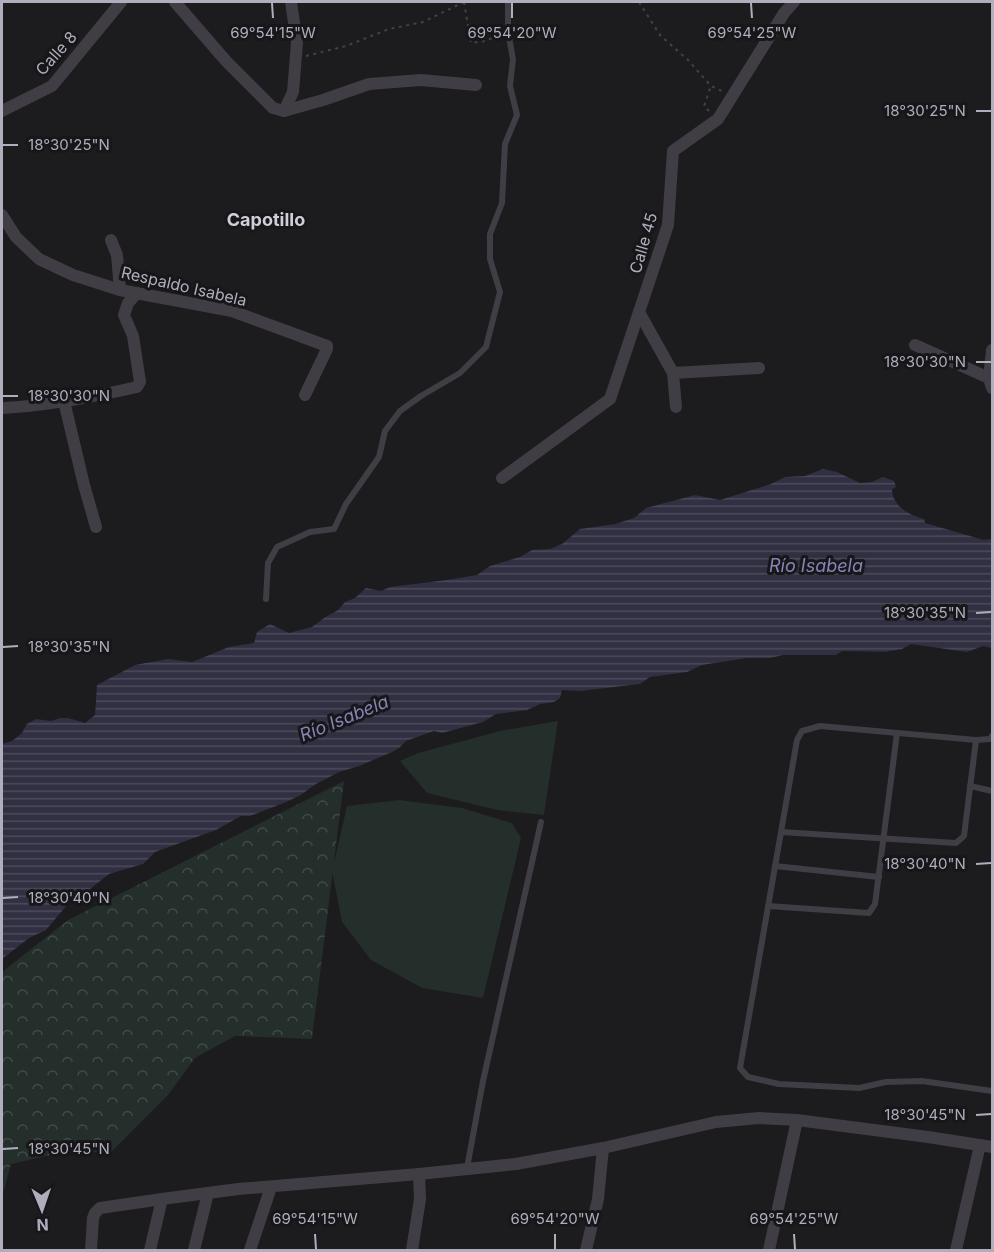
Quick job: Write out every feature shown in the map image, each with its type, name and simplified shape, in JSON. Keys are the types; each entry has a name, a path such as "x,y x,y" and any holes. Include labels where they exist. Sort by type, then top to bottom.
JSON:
{"street":[{"name":"Calle 8","path":"2,111 52,86 121,2"},
{"path":"175,2 226,61 273,108 284,111 369,84 420,80 476,85"},
{"path":"284,111 293,92 297,43 291,2"},
{"name":"Calle 45","path":"502,478 610,399 668,225 673,151 718,119 784,13 794,2"},
{"name":"Respaldo Isabela","path":"2,215 16,237 39,259 73,275 120,290 232,311 327,346 305,395"},
{"path":"111,240 117,255 120,290"},
{"path":"2,408 99,395 137,387 139,384 133,336 124,315 128,303 137,293"},
{"path":"639,312 673,373 676,407"},
{"path":"915,345 991,383 993,350"},
{"path":"673,373 759,368"},
{"path":"64,400 96,527"},
{"path":"91,1251 93,1218 100,1208 238,1189 516,1164 603,1148 716,1122 759,1118 797,1120 986,1146 956,1251"},
{"path":"769,1251 797,1120"},
{"path":"586,1251 598,1199 603,1148"},
{"path":"412,1251 420,1199 418,1174"},
{"path":"250,1251 271,1187"},
{"path":"194,1251 208,1194"},
{"path":"150,1251 162,1198"}],"lane":[{"path":"266,599 268,563 277,547 310,532 334,529 346,504 379,458 385,431 400,411 460,373 486,347 500,292 490,259 490,234 502,203 505,144 517,115 510,86 513,58 508,32 508,2"},
{"path":"993,736 990,739 976,740 820,726 802,731 797,740 740,1068 748,1077 779,1084 859,1088 886,1082 921,1081 993,1091"},
{"path":"768,906 869,913 875,904 897,733"},
{"path":"782,832 956,843 964,836 976,740"},
{"path":"970,786 993,791"},
{"path":"467,1169 483,1081 541,822"},
{"path":"775,866 879,877"}],"path":[{"path":"295,59 346,46 389,29 423,22 464,2 471,43 485,41 508,32"},
{"path":"639,2 660,35 688,60 711,86 732,95"},
{"path":"711,86 704,106 718,119"}],"green space":[{"path":"558,721 544,815 497,810 427,793 400,761 418,753 500,731"},
{"path":"344,781 312,1039 235,1036 195,1058 168,1095 109,1154 73,1150 11,1164 2,1197 2,972 68,920"},
{"path":"399,800 462,808 512,823 521,838 483,998 422,988 371,960 342,922 332,871 347,806"}],"water":[{"name":"Río Isabela","path":"823,469 837,472 860,483 872,482 883,477 894,481 896,487 892,489 893,495 898,505 907,512 924,519 925,523 984,540 992,539 992,648 983,646 967,652 911,644 902,649 885,652 842,651 836,655 747,658 702,665 687,672 650,677 640,684 580,691 562,690 560,698 554,702 540,704 527,710 496,714 483,722 442,733 434,731 406,741 392,752 339,772 286,802 250,816 241,816 216,830 155,852 143,864 109,874 72,899 46,930 29,938 2,959 2,744 12,741 22,733 27,724 36,719 51,721 60,718 85,723 95,715 97,685 135,665 168,659 192,662 229,647 254,643 257,632 270,624 289,633 312,627 366,588 381,591 390,587 477,575 490,566 520,557 532,550 550,549 562,544 580,529 615,524 634,518 646,508 695,495 720,500 771,484 785,477 805,476"}],"district":[{"name":"Capotillo","path":"266,219"}]}
